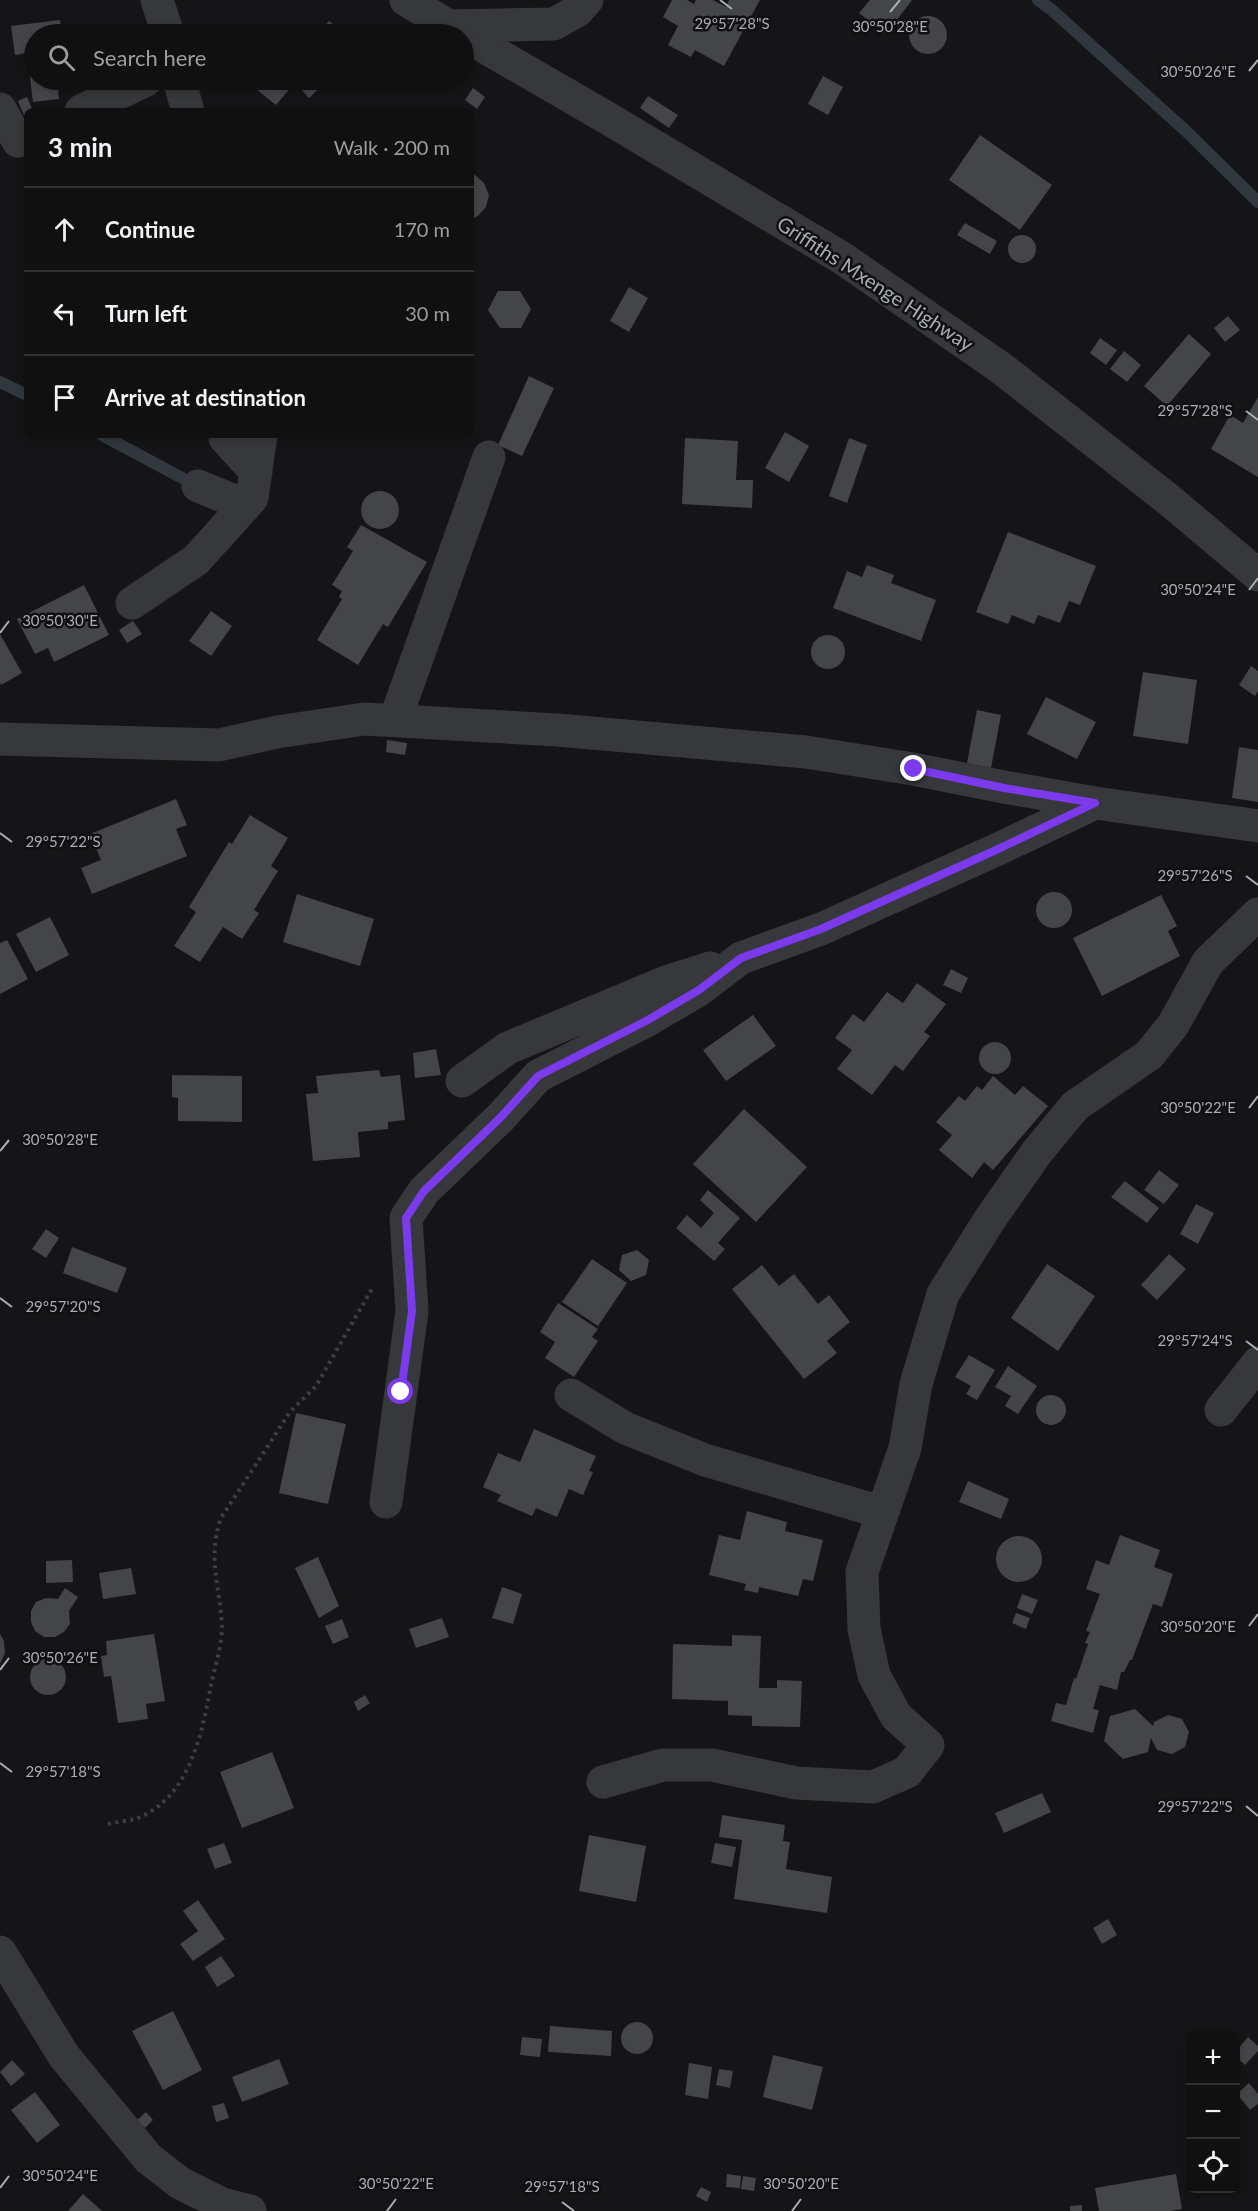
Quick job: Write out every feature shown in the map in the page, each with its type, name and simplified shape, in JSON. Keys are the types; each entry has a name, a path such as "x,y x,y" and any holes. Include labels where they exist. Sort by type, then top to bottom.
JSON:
{"street":[{"path":"157,0 165,24"},
{"name":"Griffiths Mxenge Highway","path":"406,0 444,24"},
{"path":"474,31 554,24 577,11 587,0"},
{"name":"Griffiths Mxenge Highway","path":"474,42 619,125 851,264 1001,368 1169,500 1258,575"},
{"path":"87,108 125,90"},
{"path":"0,109 15,143"},
{"path":"225,438 256,472"},
{"path":"132,603 196,560 252,498 261,438"},
{"path":"395,720 489,457"},
{"path":"198,486 245,504"},
{"path":"0,739 219,745 277,732 364,718 558,730 806,752 914,769 1004,788 1095,803 1258,826"},
{"path":"462,1081 508,1048 666,982 821,929 1095,803"},
{"path":"603,1782 663,1765 712,1765 796,1783 873,1787 908,1772 928,1745 896,1716 874,1675 864,1629 862,1572 904,1448 916,1384 943,1294 990,1219 1037,1152 1076,1106 1149,1055 1173,1025 1208,962 1258,914"},
{"path":"386,1502 412,1311 406,1218 424,1191 501,1117 538,1076 655,1016 699,990 741,958"},
{"path":"1221,1410 1258,1363"},
{"path":"571,1395 625,1428 705,1460 882,1512"},
{"path":"0,1952 64,2056 148,2158 180,2183 222,2204 250,2211"}],"path":[{"path":"108,1824 136,1818 153,1809 168,1797 182,1778 199,1744 222,1629 214,1562 214,1538 221,1518 290,1412 316,1386 373,1287"}],"building":[{"path":"672,0 687,0 694,4 696,0 713,0 726,7 729,0 760,0 724,66 695,50 691,57 668,45 678,26 663,17"},
{"path":"870,0 912,0 886,34 859,13"},
{"path":"928,16 942,21 947,35 942,49 928,54 914,49 909,35 914,21"},
{"path":"60,20 61,24 27,24"},
{"path":"24,24 24,54 15,55 11,26"},
{"path":"823,76 843,87 828,115 808,104"},
{"path":"474,89 485,97 477,109 465,100"},
{"path":"32,90 58,90 59,99 33,102"},
{"path":"257,90 289,90 276,105"},
{"path":"302,90 318,90 309,98"},
{"path":"648,96 678,115 669,128 640,108"},
{"path":"27,97 32,108 24,108 24,116 18,101"},
{"path":"980,135 1052,185 1020,230 949,180"},
{"path":"474,175 484,183 489,195 486,207 474,218"},
{"path":"965,223 997,241 990,254 957,235"},
{"path":"1022,235 1032,239 1036,249 1032,259 1022,263 1012,259 1008,249 1012,239"},
{"path":"629,287 648,298 629,332 610,321"},
{"path":"498,291 520,291 531,309 521,328 500,328 488,310"},
{"path":"1228,316 1240,330 1225,342 1214,328"},
{"path":"1189,334 1211,354 1167,406 1144,386"},
{"path":"1100,338 1117,350 1106,365 1090,353"},
{"path":"1124,351 1141,365 1127,382 1110,369"},
{"path":"529,376 554,388 522,456 498,445"},
{"path":"1258,397 1258,477 1211,449 1230,415 1243,423"},
{"path":"785,432 809,446 789,482 765,468"},
{"path":"685,438 738,441 736,480 753,480 752,508 682,504"},
{"path":"849,438 867,445 847,503 829,496"},
{"path":"380,491 394,496 399,510 394,524 380,529 366,524 361,510 366,496"},
{"path":"361,525 427,562 388,627 383,624 358,665 317,640 342,599 339,597 342,591 332,585 353,551 347,547"},
{"path":"1008,532 1096,566 1080,605 1069,601 1060,623 1038,615 1034,624 1012,615 1008,624 976,612"},
{"path":"867,565 894,575 891,583 936,600 921,641 833,608 847,571 862,577"},
{"path":"84,585 109,635 54,662 48,648 35,654 17,619"},
{"path":"211,611 232,626 211,656 189,641"},
{"path":"133,621 142,634 127,643 119,630"},
{"path":"0,634 22,673 1,685 0,683"},
{"path":"828,635 840,640 845,652 840,664 828,669 816,664 811,652 816,640"},
{"path":"1251,666 1258,671 1258,691 1255,696 1239,685"},
{"path":"1143,672 1197,680 1188,744 1133,736"},
{"path":"1046,697 1096,722 1077,759 1027,734"},
{"path":"977,710 1001,715 991,768 967,763"},
{"path":"387,740 407,743 405,755 386,752"},
{"path":"1239,747 1258,750 1258,802 1232,798"},
{"path":"176,799 187,825 176,829 187,856 92,894 81,868 101,860 90,834"},
{"path":"250,815 288,838 271,866 278,871 254,910 259,913 242,939 223,927 200,962 174,946 196,912 189,907 229,842 232,844"},
{"path":"1054,892 1066,898 1072,910 1066,922 1054,928 1042,922 1036,910 1042,898"},
{"path":"297,894 374,919 360,966 283,942"},
{"path":"1161,895 1177,926 1168,931 1180,956 1102,996 1073,938"},
{"path":"50,917 69,955 36,972 16,934"},
{"path":"7,940 28,979 0,994 0,943"},
{"path":"951,969 968,978 961,993 943,985"},
{"path":"917,983 946,1004 924,1032 930,1036 903,1071 895,1065 872,1095 837,1069 852,1050 835,1038 853,1014 864,1022 887,992 903,1003"},
{"path":"753,1015 776,1046 726,1081 703,1050"},
{"path":"995,1042 1006,1047 1011,1058 1006,1069 995,1074 984,1069 979,1058 984,1047"},
{"path":"436,1049 441,1075 415,1078 413,1053"},
{"path":"379,1070 381,1077 400,1075 405,1120 388,1122 388,1129 358,1132 360,1157 313,1161 306,1094 318,1093 316,1076"},
{"path":"172,1075 242,1076 242,1122 178,1121 178,1098 172,1097"},
{"path":"993,1076 1015,1095 1023,1086 1048,1106 993,1170 984,1162 972,1178 939,1150 952,1135 936,1122 959,1096 965,1101 977,1086 982,1090"},
{"path":"744,1109 807,1167 756,1222 693,1164"},
{"path":"1159,1170 1179,1185 1164,1204 1144,1190"},
{"path":"1125,1181 1159,1208 1147,1223 1111,1197"},
{"path":"708,1190 740,1218 718,1243 725,1249 714,1261 676,1228 687,1215 701,1228 714,1213 700,1200"},
{"path":"1196,1204 1214,1213 1198,1244 1180,1234"},
{"path":"46,1229 59,1238 46,1258 32,1249"},
{"path":"72,1247 127,1268 117,1293 63,1273"},
{"path":"637,1250 649,1260 646,1275 631,1281 619,1270 622,1255"},
{"path":"1169,1254 1186,1269 1157,1300 1141,1285"},
{"path":"592,1259 627,1283 598,1326 562,1302"},
{"path":"1047,1264 1095,1296 1058,1351 1011,1318"},
{"path":"762,1265 779,1286 794,1274 818,1304 829,1295 850,1322 827,1341 837,1353 804,1379 732,1289"},
{"path":"558,1303 598,1329 592,1337 598,1341 574,1377 545,1358 555,1342 540,1332"},
{"path":"969,1355 995,1370 977,1400 966,1394 971,1386 955,1377"},
{"path":"1008,1366 1037,1386 1018,1414 1005,1406 1011,1396 995,1387"},
{"path":"1051,1395 1062,1399 1066,1410 1062,1421 1051,1425 1040,1421 1036,1410 1040,1399"},
{"path":"296,1413 346,1424 328,1504 279,1493"},
{"path":"534,1429 596,1456 589,1471 593,1472 583,1495 569,1489 557,1517 536,1508 532,1516 497,1501 501,1495 483,1487 498,1453 520,1462"},
{"path":"968,1481 1009,1499 1001,1519 959,1502"},
{"path":"747,1511 787,1522 785,1531 823,1540 813,1581 803,1579 798,1596 759,1587 758,1593 744,1590 746,1584 709,1575 719,1535 740,1540"},
{"path":"1120,1535 1160,1550 1154,1567 1173,1574 1162,1607 1153,1604 1132,1660 1124,1672 1121,1672 1117,1690 1100,1685 1093,1709 1099,1710 1093,1733 1051,1721 1056,1703 1066,1705 1088,1644 1085,1643 1090,1632 1086,1631 1100,1594 1086,1589 1096,1560 1109,1565"},
{"path":"1019,1536 1035,1543 1042,1559 1035,1575 1019,1582 1003,1575 996,1559 1003,1543"},
{"path":"318,1557 339,1606 319,1618 295,1568"},
{"path":"72,1560 73,1582 46,1583 46,1561"},
{"path":"131,1568 136,1594 103,1599 99,1573"},
{"path":"502,1587 522,1594 513,1624 492,1618"},
{"path":"65,1588 78,1597 69,1611 70,1624 64,1632 55,1637 44,1637 35,1631 31,1622 31,1611 36,1602 46,1598 58,1599"},
{"path":"1022,1594 1038,1600 1032,1614 1017,1608"},
{"path":"1016,1613 1030,1618 1026,1629 1012,1623"},
{"path":"442,1618 449,1637 416,1648 409,1629"},
{"path":"342,1619 349,1637 333,1644 325,1626"},
{"path":"0,1634 4,1641 5,1653 0,1664"},
{"path":"154,1634 165,1701 146,1704 148,1719 118,1723 111,1676 104,1677 101,1656 107,1655 106,1641"},
{"path":"732,1635 761,1636 759,1688 777,1688 777,1680 802,1681 800,1727 752,1726 752,1716 728,1715 728,1701 672,1699 673,1644 732,1646"},
{"path":"48,1659 61,1664 66,1677 61,1690 48,1695 35,1690 30,1677 35,1664"},
{"path":"365,1695 370,1703 358,1711 354,1702"},
{"path":"1135,1709 1153,1726 1154,1722 1168,1715 1182,1719 1189,1732 1185,1747 1172,1754 1157,1750 1151,1738 1148,1752 1123,1759 1104,1741 1110,1716"},
{"path":"272,1752 294,1808 242,1828 220,1772"},
{"path":"1042,1793 1051,1812 1004,1833 995,1813"},
{"path":"722,1815 785,1825 783,1841 790,1842 786,1869 832,1877 827,1913 734,1899 742,1840 719,1837"},
{"path":"589,1835 646,1846 636,1902 579,1891"},
{"path":"224,1843 232,1863 215,1869 207,1849"},
{"path":"715,1843 736,1847 732,1867 711,1863"},
{"path":"198,1900 225,1939 193,1961 180,1944 198,1931 183,1911"},
{"path":"1108,1919 1117,1935 1102,1944 1093,1928"},
{"path":"221,1956 235,1976 217,1987 205,1967"},
{"path":"173,2011 202,2070 163,2090 132,2031"},
{"path":"637,2022 648,2027 653,2038 648,2049 637,2054 626,2049 621,2038 626,2027"},
{"path":"550,2026 612,2031 611,2056 548,2052"},
{"path":"522,2037 542,2039 540,2057 520,2055"},
{"path":"1248,2037 1258,2046 1258,2051 1245,2065 1240,2061 1240,2046"},
{"path":"773,2055 823,2067 812,2110 763,2097"},
{"path":"279,2059 289,2084 242,2102 232,2077"},
{"path":"12,2060 25,2074 11,2086 0,2072"},
{"path":"689,2063 712,2067 708,2099 685,2095"},
{"path":"719,2069 733,2071 730,2088 716,2085"},
{"path":"1249,2083 1258,2094 1258,2104 1250,2110 1240,2098 1240,2091"},
{"path":"35,2092 60,2125 37,2143 11,2110"},
{"path":"224,2103 229,2118 216,2122 212,2106"},
{"path":"146,2112 153,2120 145,2128 137,2120"},
{"path":"727,2174 741,2176 740,2188 726,2187"},
{"path":"1176,2174 1182,2209 1099,2211 1095,2188"},
{"path":"743,2176 756,2178 754,2191 741,2189"},
{"path":"701,2187 711,2192 707,2202 696,2196"},
{"path":"83,2194 102,2211 68,2211"},
{"path":"1082,2205 1082,2211 1070,2211 1070,2206"}],"waterway":[{"path":"1038,0 1187,132 1258,202"},
{"path":"0,382 24,394"},
{"path":"108,438 197,486"}],"route":[{"path":"401,1392 412,1311 406,1218 424,1191 501,1117 538,1076 646,1021 699,990 741,958 821,929 1095,803 1004,788 914,769"}]}
